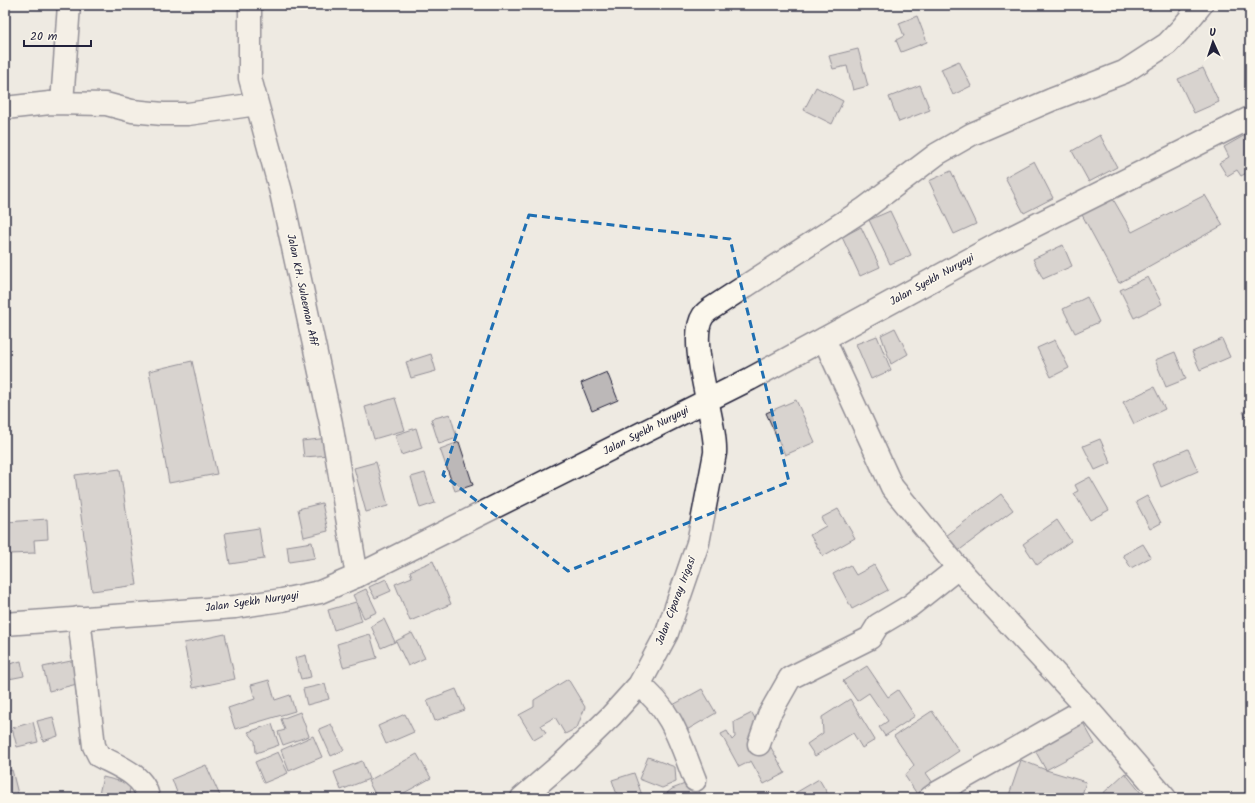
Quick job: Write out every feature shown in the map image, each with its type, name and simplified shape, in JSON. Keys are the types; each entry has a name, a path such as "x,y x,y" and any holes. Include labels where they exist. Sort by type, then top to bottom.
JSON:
{"street":[{"path":"62,104 69,5"},
{"name":"Jalan KH. Sulaeman Afif","path":"250,5 250,78 281,192 331,423 357,576"},
{"name":"Jalan Ciparay Irigasi","path":"522,798 572,755 611,716 651,695 667,633 698,543 715,453 716,442 712,398 703,379 698,341 703,316 712,308 864,209 937,154 972,134 1051,100 1124,72 1167,44 1201,5"},
{"path":"5,108 50,103 106,104 132,111 162,114 188,114 257,104"},
{"name":"Jalan Syekh Nuryayi","path":"5,624 235,607 282,600 320,592 357,576 750,379 1000,243 1250,119"},
{"path":"824,339 892,487 958,568 1087,708 1165,798"},
{"path":"759,744 769,715 790,678 870,638 878,625 910,606 958,568"},
{"path":"79,618 94,746 99,756 136,777 147,792 148,798"},
{"path":"651,695 671,721 695,780"},
{"path":"930,798 1087,708"}],"highlighted area":[{"path":"529,215 730,239 789,482 568,571 443,475"}],"building":[{"path":"917,16 927,42 901,52 896,40 904,36 899,23"},
{"path":"858,49 868,86 853,90 847,66 833,69 829,56"},
{"path":"959,61 971,86 953,95 941,69"},
{"path":"1203,68 1219,102 1194,113 1178,79"},
{"path":"920,85 930,110 899,122 889,97"},
{"path":"816,87 843,101 832,124 804,110"},
{"path":"1247,134 1250,140 1250,171 1241,176 1237,170 1227,176 1219,163 1229,157 1224,147"},
{"path":"1100,135 1117,167 1089,182 1072,151"},
{"path":"1034,161 1053,198 1024,213 1005,177"},
{"path":"951,171 976,224 954,234 929,181"},
{"path":"1205,195 1223,225 1119,283 1081,213 1113,199 1132,232"},
{"path":"890,211 911,255 890,264 869,220"},
{"path":"861,227 880,267 860,276 842,237"},
{"path":"1063,245 1072,266 1043,279 1033,259"},
{"path":"1148,277 1162,304 1134,318 1120,290"},
{"path":"1087,297 1099,322 1075,333 1063,309"},
{"path":"895,328 908,354 891,364 881,335"},
{"path":"877,336 891,370 871,379 856,344"},
{"path":"1222,339 1230,357 1200,370 1192,352"},
{"path":"1055,340 1069,368 1051,377 1037,348"},
{"path":"1175,352 1186,379 1166,387 1155,360"},
{"path":"431,354 436,371 411,378 406,362"},
{"path":"192,361 217,474 169,483 149,371"},
{"path":"607,372 618,400 592,411 581,383"},
{"path":"1154,387 1165,409 1134,424 1123,402"},
{"path":"395,398 405,430 374,439 365,407"},
{"path":"796,400 815,442 785,455 766,413"},
{"path":"1250,408 1250,425 1243,412"},
{"path":"450,414 457,438 439,444 431,419"},
{"path":"416,428 422,448 401,455 395,435"},
{"path":"328,438 330,455 304,457 302,441"},
{"path":"1100,439 1111,463 1095,470 1083,446"},
{"path":"459,442 473,485 455,491 440,449"},
{"path":"1188,449 1198,471 1161,487 1152,464"},
{"path":"376,462 388,506 366,512 354,468"},
{"path":"120,469 137,585 92,591 75,475"},
{"path":"425,473 435,503 420,508 411,477"},
{"path":"1090,477 1109,510 1090,520 1074,493 1078,491 1075,485"},
{"path":"1001,494 1013,510 957,552 946,536"},
{"path":"1147,496 1161,523 1150,529 1136,502"},
{"path":"322,503 328,531 304,537 298,509"},
{"path":"838,509 855,538 823,556 810,535 826,526 821,518"},
{"path":"47,519 48,539 34,540 35,553 9,554 7,522"},
{"path":"1057,520 1071,541 1037,565 1023,544"},
{"path":"259,528 264,559 230,564 225,533"},
{"path":"312,542 315,558 289,562 287,546"},
{"path":"1143,544 1151,557 1131,568 1123,555"},
{"path":"433,561 451,604 410,621 395,584 412,577 410,571"},
{"path":"1250,564 1250,579 1244,567"},
{"path":"850,565 856,575 874,565 888,590 852,609 833,574"},
{"path":"386,579 391,591 375,598 369,587"},
{"path":"366,589 377,612 364,618 353,595"},
{"path":"356,602 362,621 334,630 328,610"},
{"path":"384,619 395,642 381,648 371,626"},
{"path":"412,633 425,658 408,666 396,641"},
{"path":"225,634 235,679 193,688 184,643"},
{"path":"370,634 377,658 343,667 337,644"},
{"path":"306,655 311,677 301,679 295,658"},
{"path":"80,659 85,682 49,691 43,667"},
{"path":"21,661 24,676 9,679 6,665"},
{"path":"867,666 888,697 898,690 915,716 885,736 879,727 888,721 869,693 857,701 843,681"},
{"path":"568,679 585,707 577,728 565,734 555,717 541,725 546,733 534,740 519,715 534,707 534,700"},
{"path":"269,680 275,700 290,695 295,711 235,729 228,708 255,699 251,685"},
{"path":"325,684 329,699 307,705 303,689"},
{"path":"456,689 465,710 435,721 427,700"},
{"path":"702,689 716,713 685,731 671,706"},
{"path":"850,699 875,740 862,748 853,733 815,756 807,744 823,733 822,717"},
{"path":"932,711 959,751 926,773 933,783 917,794 905,776 914,765 894,736"},
{"path":"300,712 309,736 283,745 278,732 285,730 281,719"},
{"path":"752,713 785,773 764,784 751,761 739,767 721,734 727,731 732,740 735,737 734,722"},
{"path":"405,714 414,732 386,744 378,726"},
{"path":"53,717 58,736 43,741 37,721"},
{"path":"1081,719 1095,744 1046,770 1032,745"},
{"path":"33,722 38,742 17,747 12,728"},
{"path":"272,724 279,745 256,753 255,741 248,732"},
{"path":"331,724 344,750 331,756 319,729"},
{"path":"313,736 322,757 289,771 281,750"},
{"path":"278,752 288,773 264,783 255,762"},
{"path":"417,754 431,778 395,798 377,798 368,781"},
{"path":"648,757 675,767 676,782 662,788 639,779"},
{"path":"1021,760 1046,770 1086,782 1081,798 1008,798"},
{"path":"362,761 369,779 341,790 334,772"},
{"path":"206,765 221,798 179,798 172,779"},
{"path":"12,770 18,794 5,797 5,772"},
{"path":"634,773 643,798 618,798 612,780"},
{"path":"1125,773 1145,798 1098,798"},
{"path":"103,777 131,784 128,798 98,798"},
{"path":"819,779 830,798 787,798"},
{"path":"695,780 702,798 669,798 667,793 672,789"},
{"path":"593,794 607,796 610,798 592,798"}]}
